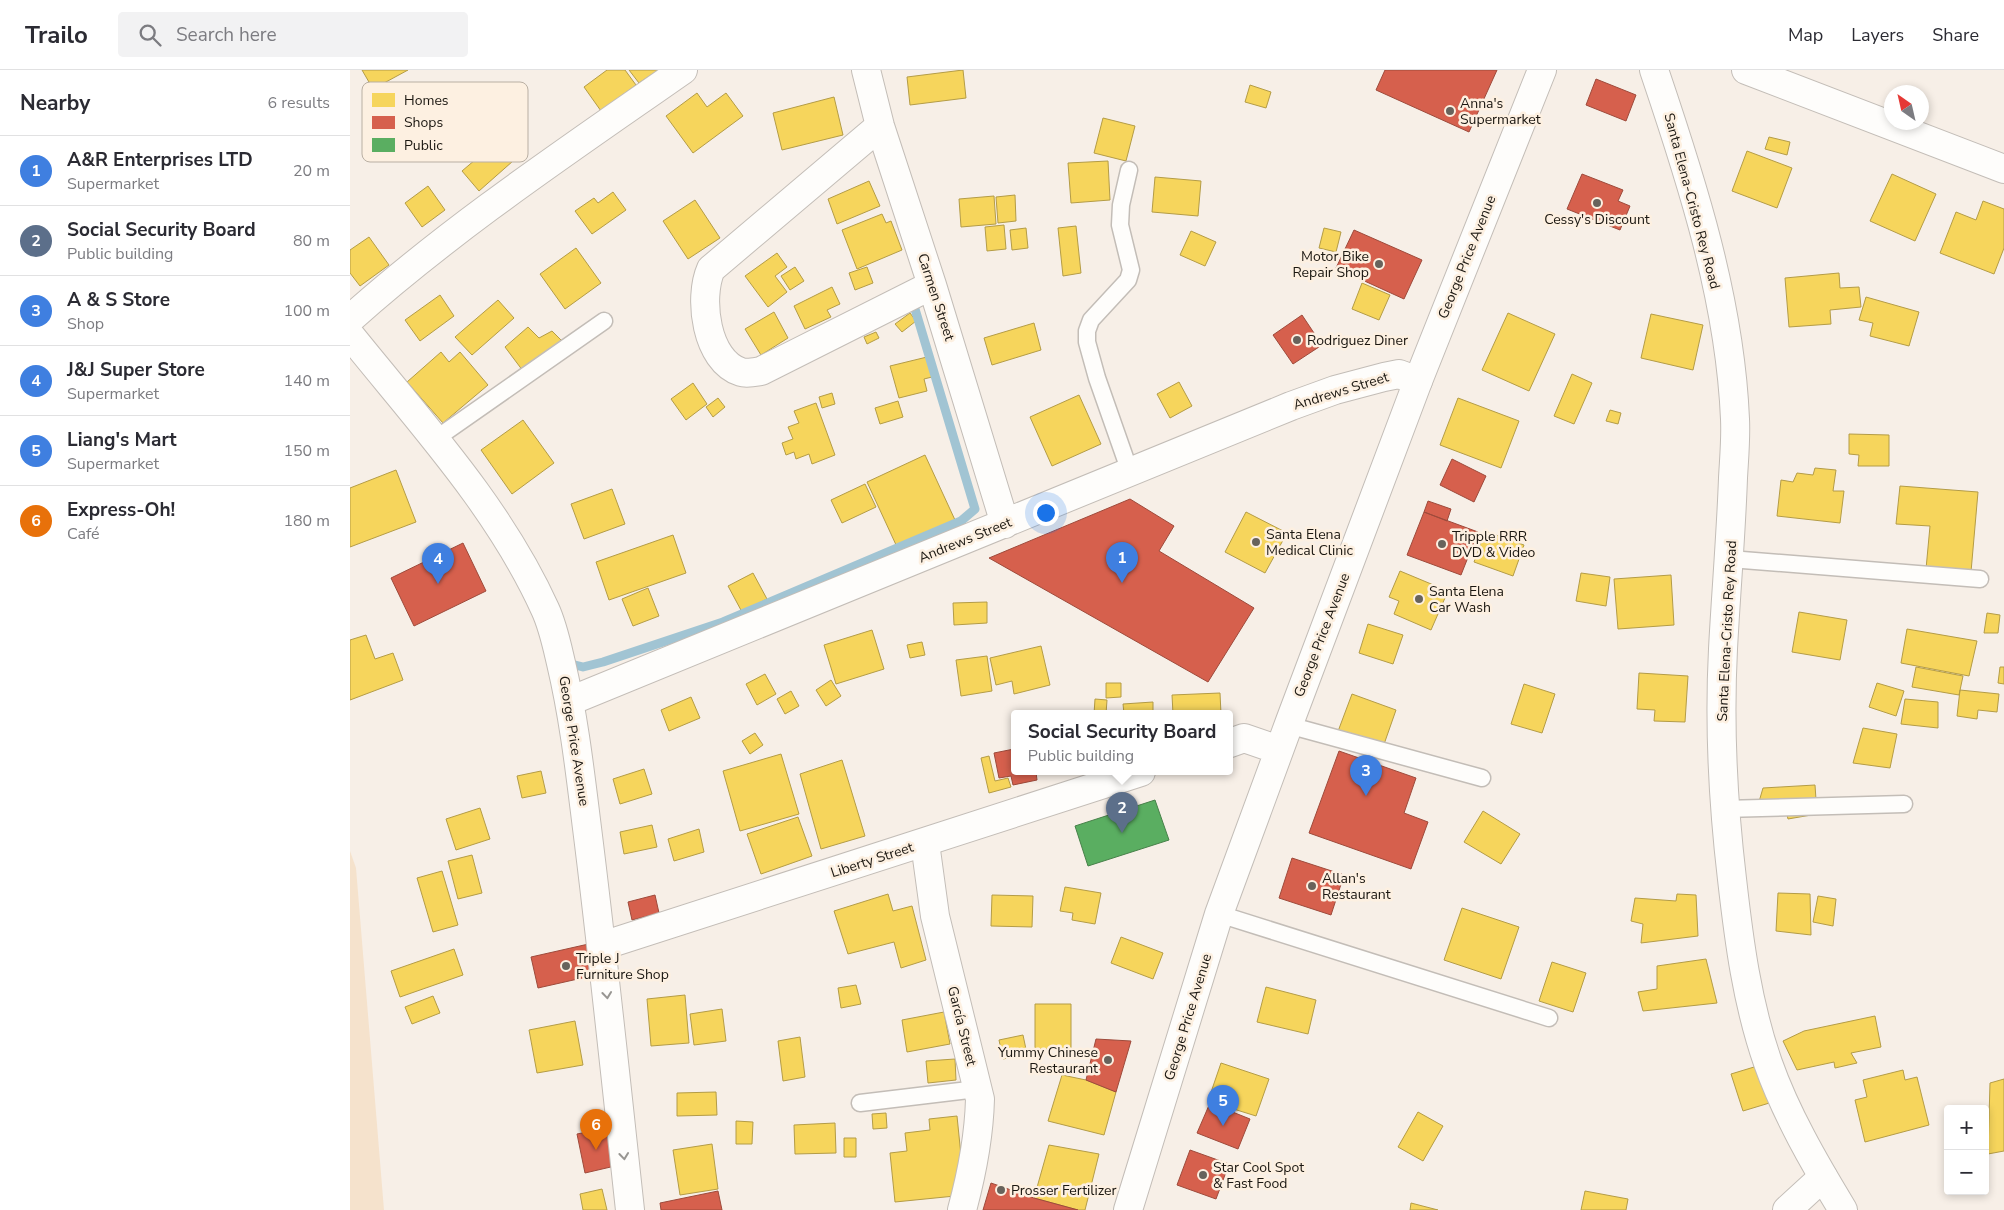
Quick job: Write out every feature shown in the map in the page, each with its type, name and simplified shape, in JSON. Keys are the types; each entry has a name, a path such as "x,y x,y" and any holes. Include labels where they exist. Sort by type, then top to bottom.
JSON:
{"main road":[{"path":"350,319 399,277 512,192 684,70"},
{"name":"Carmen Street","path":"866,70 880,126 932,285 1005,524"},
{"name":"George Price Avenue","path":"1128,1210 1219,914 1418,381 1542,70"},
{"name":"Santa Elena-Cristo Rey Road","path":"1654,70 1671,120 1705,237 1727,342 1735,422 1730,559 1723,652 1724,809 1735,908 1749,1000 1766,1056 1780,1092 1823,1177 1843,1210"},
{"path":"1746,70 2004,169"},
{"path":"880,126 711,268 706,279 705,300 708,327 716,350 730,366 743,373 761,371 932,285"},
{"name":"George Price Avenue","path":"350,335 434,440 499,527 528,575 546,611 570,701 602,946 630,1210"},
{"name":"Andrews Street","path":"570,701 1291,406 1335,390 1399,374 1418,381"},
{"path":"1233,742 1244,738 1279,750"},
{"name":"Liberty Street","path":"602,946 1132,775"},
{"name":"García Street","path":"925,843 935,916 970,1052 980,1099 979,1129 971,1176 962,1210"},
{"path":"1787,1210 1823,1177"}],"lane":[{"path":"1129,170 1121,205 1120,225 1131,270 1128,280 1091,320 1087,331 1087,342 1097,378 1130,472"},
{"path":"434,440 604,321"},
{"path":"1730,559 1980,579"},
{"path":"1288,725 1482,778"},
{"path":"1724,809 1904,804"},
{"path":"1219,914 1549,1018"},
{"path":"860,1103 977,1088"}],"shaded area":[{"path":"350,851 356,868 384,1210 350,1210"}],"building: Homes":[{"path":"362,70 408,70 386,82 369,82"},
{"path":"607,70 625,70 636,85 601,111 584,87"},
{"path":"629,70 656,70 657,71 639,83"},
{"path":"963,70 966,98 910,105 907,77"},
{"path":"1250,85 1271,92 1266,108 1245,102"},
{"path":"697,93 707,107 726,93 743,116 693,153 666,116"},
{"path":"834,97 843,135 782,150 773,113"},
{"path":"1103,118 1135,126 1126,161 1094,153"},
{"path":"1769,137 1790,142 1787,155 1765,149"},
{"path":"1747,151 1792,168 1777,208 1732,191"},
{"path":"1108,161 1110,200 1071,203 1068,163"},
{"path":"473,162 512,162 479,191 462,171"},
{"path":"1892,174 1936,194 1915,241 1870,221"},
{"path":"1155,177 1201,181 1198,216 1152,212"},
{"path":"869,181 880,206 837,224 828,199"},
{"path":"428,186 445,210 422,227 405,203"},
{"path":"613,192 626,210 592,234 575,211 594,198 598,203"},
{"path":"1015,195 1016,221 998,223 996,197"},
{"path":"994,196 996,224 961,227 959,199"},
{"path":"695,200 720,238 688,259 663,221"},
{"path":"1983,201 2004,209 2004,248 1994,274 1940,253 1956,212 1976,220"},
{"path":"882,214 886,223 891,221 902,250 857,269 842,230"},
{"path":"1004,225 1006,249 987,251 985,227"},
{"path":"1076,226 1081,273 1063,276 1058,228"},
{"path":"1026,228 1028,248 1012,250 1010,230"},
{"path":"1324,228 1341,232 1336,252 1319,248"},
{"path":"1191,231 1216,242 1205,266 1180,255"},
{"path":"369,237 389,265 360,286 350,273 350,250"},
{"path":"576,248 601,283 565,309 540,274"},
{"path":"777,253 787,267 775,276 787,292 768,307 745,276"},
{"path":"795,267 804,281 790,290 781,276"},
{"path":"867,267 873,283 855,290 849,273"},
{"path":"1839,273 1840,288 1859,287 1861,307 1830,310 1831,324 1789,327 1785,278"},
{"path":"1362,283 1390,295 1379,320 1352,309"},
{"path":"832,287 840,304 827,310 831,317 805,329 794,306"},
{"path":"440,295 454,316 420,341 405,320"},
{"path":"1866,297 1919,312 1909,346 1870,336 1873,323 1859,320"},
{"path":"498,300 514,318 472,355 455,337"},
{"path":"774,312 788,338 761,355 745,329"},
{"path":"910,313 916,321 902,332 895,324"},
{"path":"1508,313 1555,334 1529,391 1482,370"},
{"path":"1651,314 1703,325 1693,370 1641,358"},
{"path":"1034,323 1041,350 992,365 984,338"},
{"path":"528,327 539,338 552,331 565,344 523,371 505,347"},
{"path":"876,332 879,338 867,344 864,337"},
{"path":"441,352 449,362 460,352 488,385 443,423 407,382"},
{"path":"927,357 932,377 924,379 927,391 899,398 890,366"},
{"path":"1572,374 1592,383 1574,424 1554,416"},
{"path":"1179,382 1192,406 1170,418 1157,394"},
{"path":"693,383 707,404 686,420 671,399"},
{"path":"832,393 835,404 822,408 819,397"},
{"path":"1079,395 1101,444 1052,466 1030,417"},
{"path":"718,398 725,407 713,417 706,407"},
{"path":"1458,398 1519,421 1501,468 1440,445"},
{"path":"898,401 903,417 880,424 875,408"},
{"path":"816,403 835,455 812,464 809,454 796,459 794,452 786,455 782,443 793,439 788,427 799,423 794,411"},
{"path":"1610,410 1621,413 1618,424 1606,421"},
{"path":"523,420 554,463 512,494 481,450"},
{"path":"1849,434 1889,435 1889,466 1858,466 1859,455 1849,454"},
{"path":"925,455 955,520 897,547 867,482"},
{"path":"1815,468 1836,470 1833,491 1844,491 1840,523 1777,516 1781,480 1793,482 1797,473 1813,475"},
{"path":"396,470 416,522 350,547 350,488"},
{"path":"865,484 876,507 842,523 831,500"},
{"path":"1900,486 1978,492 1971,572 1926,569 1930,526 1896,524"},
{"path":"612,489 625,524 584,539 571,504"},
{"name":"Santa Elena Medical Clinic","path":"1246,512 1287,533 1265,573 1225,552"},
{"path":"1485,531 1524,545 1513,576 1474,562"},
{"path":"673,535 686,573 609,600 596,562"},
{"name":"Santa Elena Car Wash","path":"1400,571 1448,591 1431,630 1394,614 1399,601 1389,597"},
{"path":"753,573 767,599 742,612 728,586"},
{"path":"1581,573 1610,577 1606,606 1576,601"},
{"path":"1671,575 1674,625 1618,629 1614,579"},
{"path":"648,588 659,616 633,626 622,599"},
{"path":"987,602 987,623 954,625 953,603"},
{"path":"1799,612 1847,620 1840,660 1792,652"},
{"path":"1987,613 2000,615 1998,633 1984,633"},
{"path":"1368,624 1403,635 1393,664 1359,653"},
{"path":"1907,629 1977,641 1969,676 1901,663"},
{"path":"872,630 884,669 836,684 824,645"},
{"path":"366,635 375,659 393,653 403,680 350,700 350,640"},
{"path":"922,642 925,655 910,658 907,645"},
{"path":"1041,646 1050,685 1014,694 1012,681 996,685 990,658"},
{"path":"987,656 992,691 961,696 956,660"},
{"path":"1916,667 1963,676 1959,695 1912,687"},
{"path":"2000,667 2004,667 2004,684 1998,683"},
{"path":"1639,673 1688,676 1685,722 1654,721 1655,710 1637,709"},
{"path":"765,674 776,694 757,705 746,684"},
{"path":"831,680 841,696 826,706 816,690"},
{"path":"1106,683 1121,683 1121,697 1106,698"},
{"path":"1877,683 1904,691 1896,716 1869,707"},
{"path":"1524,684 1555,694 1542,733 1511,724"},
{"path":"1960,690 1999,694 1997,712 1978,710 1977,719 1957,716"},
{"path":"791,691 799,706 785,714 777,699"},
{"path":"1220,693 1221,710 1173,710 1172,695"},
{"path":"1352,694 1396,710 1382,750 1337,734"},
{"path":"691,697 700,718 669,731 661,710"},
{"path":"1095,699 1107,700 1106,710 1094,710"},
{"path":"1905,699 1938,702 1938,728 1901,724"},
{"path":"1153,702 1153,710 1124,710 1123,704"},
{"path":"1863,728 1897,734 1890,768 1853,763"},
{"path":"755,733 763,745 750,754 742,741"},
{"path":"781,754 799,814 740,831 723,771"},
{"path":"989,756 995,781 1008,778 1011,787 989,793 981,758"},
{"path":"842,760 865,836 821,849 800,774"},
{"path":"644,769 652,794 620,804 613,779"},
{"path":"541,771 546,793 522,798 517,776"},
{"path":"1815,785 1817,814 1788,819 1786,811 1756,812 1763,788"},
{"path":"480,808 490,839 456,850 446,819"},
{"path":"1483,811 1520,834 1501,864 1464,842"},
{"path":"798,817 812,856 761,874 747,834"},
{"path":"652,825 657,847 624,854 620,832"},
{"path":"699,829 704,852 674,861 668,839"},
{"path":"472,855 482,893 458,899 448,861"},
{"path":"442,871 458,925 433,932 417,878"},
{"path":"1065,887 1101,893 1095,924 1072,920 1073,913 1060,911"},
{"path":"1778,893 1810,894 1811,935 1776,931"},
{"path":"888,894 893,911 912,906 926,960 901,968 894,942 848,954 834,911"},
{"path":"1677,894 1696,895 1698,936 1641,943 1643,924 1631,921 1635,898 1676,901"},
{"path":"992,895 1033,896 1032,927 991,926"},
{"path":"1818,896 1836,899 1833,926 1813,922"},
{"path":"1462,908 1519,927 1501,979 1444,960"},
{"path":"1121,937 1163,953 1153,979 1111,963"},
{"path":"454,949 463,975 400,997 391,971"},
{"path":"1706,959 1717,1003 1643,1011 1638,992 1657,989 1657,966"},
{"path":"1552,962 1586,973 1573,1012 1539,1001"},
{"path":"856,985 861,1004 841,1008 838,988"},
{"path":"1266,987 1316,1000 1308,1034 1257,1022"},
{"path":"685,995 689,1043 651,1046 647,999"},
{"path":"433,996 440,1013 412,1024 405,1007"},
{"path":"1035,1004 1071,1004 1071,1049 1035,1049"},
{"path":"722,1009 726,1041 694,1045 690,1014"},
{"path":"944,1012 950,1044 907,1052 902,1020"},
{"path":"1875,1016 1881,1047 1851,1053 1857,1063 1835,1068 1834,1062 1797,1070 1783,1041 1804,1031"},
{"path":"575,1021 583,1065 537,1073 529,1030"},
{"path":"1023,1035 1027,1054 1003,1059 999,1040"},
{"path":"800,1037 805,1077 783,1081 778,1041"},
{"path":"955,1059 956,1080 928,1083 926,1061"},
{"path":"1221,1063 1269,1079 1256,1116 1208,1101"},
{"path":"1764,1064 1776,1101 1743,1111 1731,1074"},
{"path":"1903,1070 1905,1080 1917,1077 1929,1125 1865,1142 1855,1100 1867,1097 1863,1080"},
{"path":"1062,1075 1086,1080 1116,1092 1104,1135 1048,1121"},
{"path":"2004,1079 2004,1151 1989,1154 1989,1118 1990,1083"},
{"path":"716,1092 717,1115 677,1116 677,1093"},
{"path":"1418,1112 1443,1126 1423,1161 1398,1147"},
{"path":"886,1113 887,1128 873,1129 872,1114"},
{"path":"957,1116 965,1195 895,1202 890,1153 907,1151 905,1133 930,1130 929,1119"},
{"path":"736,1121 753,1122 752,1144 736,1144"},
{"path":"835,1123 836,1153 795,1154 794,1125"},
{"path":"844,1138 856,1138 856,1157 844,1157"},
{"path":"712,1144 718,1189 680,1195 673,1150"},
{"path":"1049,1145 1099,1154 1085,1210 1078,1210 1034,1198"},
{"path":"602,1189 607,1210 583,1210 580,1194"},
{"path":"1585,1191 1628,1199 1626,1210 1581,1210"},
{"path":"1411,1203 1438,1210 1410,1210"}],"building: Shops":[{"name":"Anna's Supermarket","path":"1385,70 1497,70 1469,132 1376,90"},
{"path":"1596,79 1636,95 1626,121 1586,105"},
{"name":"Cessy's Discount","path":"1582,174 1623,190 1618,201 1630,206 1620,230 1567,209"},
{"name":"Motor Bike Repair Shop","path":"1354,230 1422,260 1404,299 1336,268"},
{"name":"Rodriguez Diner","path":"1302,315 1322,345 1293,364 1273,335"},
{"path":"1452,459 1486,476 1474,502 1440,485"},
{"path":"1130,499 1174,526 1159,551 1254,608 1208,682 989,558"},
{"path":"1428,501 1451,509 1447,521 1424,512"},
{"name":"Tripple RRR DVD & Video","path":"1424,512 1478,532 1461,575 1407,555"},
{"path":"463,543 486,591 414,626 391,578"},
{"path":"1011,750 1011,775 1036,775 1037,780 1013,785 1011,776 999,778 994,753"},
{"path":"1339,751 1416,778 1404,813 1428,822 1411,869 1309,833"},
{"name":"Allan's Restaurant","path":"1292,858 1344,875 1331,915 1279,898"},
{"path":"655,895 659,913 632,920 628,902"},
{"name":"Triple J Furniture Shop","path":"593,943 600,974 538,988 531,957"},
{"name":"Yummy Chinese Restaurant","path":"1096,1039 1131,1041 1116,1092 1086,1080"},
{"path":"1210,1103 1250,1119 1238,1149 1197,1133"},
{"path":"607,1128 615,1166 585,1173 577,1134"},
{"name":"Star Cool Spot & Fast Food","path":"1190,1150 1229,1164 1216,1199 1177,1185"},
{"name":"Prosser Fertilizer","path":"991,1183 1034,1198 1078,1210 983,1210"},
{"path":"718,1191 722,1210 661,1210 660,1203"}],"building: Public":[{"path":"1155,800 1169,840 1088,866 1075,826"}],"waterway":[{"path":"571,664 583,667 603,662 723,622 961,521 975,509 912,299"}],"place":[{"name":"Anna's Supermarket","path":"1450,111"},
{"name":"Cessy's Discount","path":"1597,203"},
{"name":"Motor Bike Repair Shop","path":"1379,264"},
{"name":"Rodriguez Diner","path":"1297,340"},
{"name":"Santa Elena Medical Clinic","path":"1256,542"},
{"name":"Tripple RRR DVD & Video","path":"1442,544"},
{"name":"A&R Enterprises LTD","path":"1122,583"},
{"name":"J&J Super Store","path":"438,584"},
{"name":"Santa Elena Car Wash","path":"1419,599"},
{"name":"A & S Store","path":"1366,796"},
{"name":"Social Security Board","path":"1122,833"},
{"name":"Allan's Restaurant","path":"1312,886"},
{"name":"Triple J Furniture Shop","path":"566,966"},
{"name":"Yummy Chinese Restaurant","path":"1108,1060"},
{"name":"Liang's Mart","path":"1223,1126"},
{"name":"Express-Oh!","path":"596,1150"},
{"name":"Star Cool Spot & Fast Food","path":"1203,1175"},
{"name":"Prosser Fertilizer","path":"1001,1190"}]}
